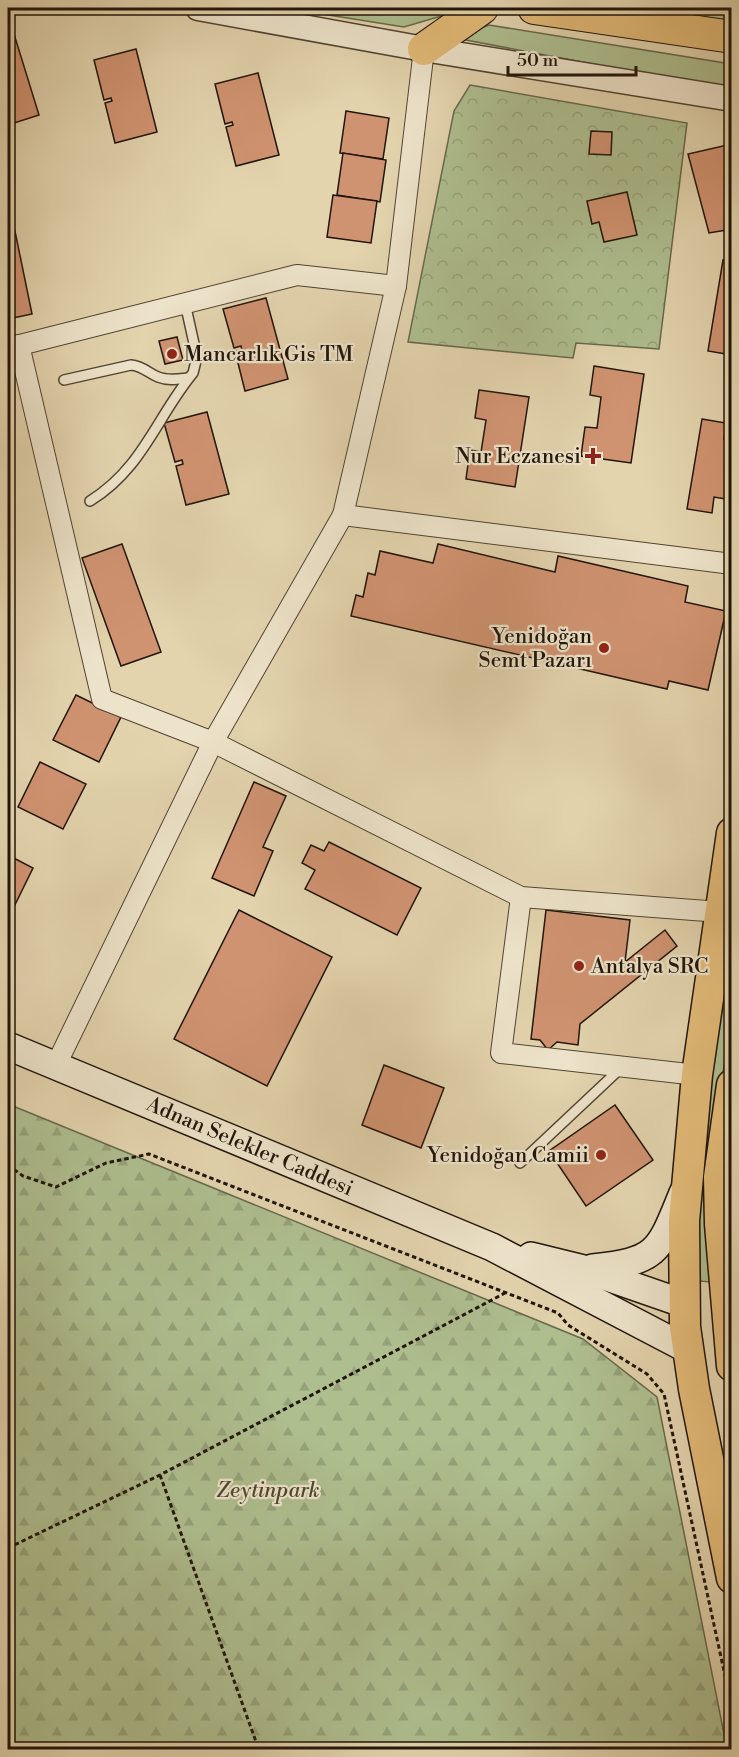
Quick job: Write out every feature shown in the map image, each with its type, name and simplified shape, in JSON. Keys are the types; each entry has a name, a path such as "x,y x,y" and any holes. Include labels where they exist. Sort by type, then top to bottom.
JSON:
{"highway":[{"path":"424,49 482,8"},
{"path":"534,8 732,37"},
{"path":"686,29 732,53"}],"main road":[{"name":"Adnan Selekler Caddesi","path":"732,833 697,1075 686,1184 685,1304 688,1350 732,1578"},
{"name":"Adnan Selekler Caddesi","path":"8,1046 492,1247 688,1350"},
{"path":"688,1350 731,1362 725,1176 732,1085"},
{"name":"Adnan Selekler Caddesi","path":"584,1269 629,1264 658,1246 686,1184"},
{"name":"Adnan Selekler Caddesi","path":"492,1247 584,1269 685,1304"},
{"path":"685,1304 729,1316"}],"street":[{"path":"198,8 424,49 732,99"},
{"path":"56,1065 213,742 343,515 396,286 424,49"},
{"path":"396,286 297,275 13,347 102,699 213,742 521,897 720,912"},
{"path":"343,515 732,564"},
{"path":"521,897 501,1053 697,1075"}],"lane":[{"path":"90,501 112,487 139,457 196,366 197,357 186,303"},
{"path":"64,380 131,365 140,366 159,378 172,380 188,378"},
{"path":"520,1163 623,1066"}],"path":[{"path":"8,1166 23,1176 56,1187 106,1162 148,1154 558,1313 568,1325 647,1374 664,1394 732,1708"},
{"path":"8,1548 160,1475 506,1293"},
{"path":"160,1475 259,1749"}],"green space":[{"path":"284,8 429,8 455,12 404,27"},
{"path":"615,8 731,8 731,26"},
{"path":"489,25 731,64 731,90 455,38"},
{"path":"470,85 687,123 659,349 576,343 573,358 408,342 454,111"},
{"path":"731,942 731,1022 707,1175 710,1282 690,1280 697,1172"},
{"name":"Zeytinpark","path":"8,1104 583,1339 657,1397 727,1749 8,1749"}],"building":[{"path":"14,34 39,115 8,125 8,36"},
{"path":"136,49 157,132 115,143 105,103 112,101 111,98 104,100 94,60"},
{"path":"258,73 279,155 236,166 226,127 233,125 232,122 225,124 215,84"},
{"path":"346,111 389,118 383,159 340,153"},
{"path":"591,131 612,132 611,155 589,154"},
{"path":"732,144 732,229 709,233 688,154"},
{"path":"343,153 386,160 380,202 337,195"},
{"path":"627,192 637,235 604,242 599,222 592,224 587,201"},
{"path":"333,195 377,201 371,243 327,237"},
{"path":"8,197 32,314 8,319"},
{"path":"723,260 732,262 732,355 708,351"},
{"path":"266,298 288,379 245,391 235,351 242,350 241,346 234,348 223,309"},
{"name":"Mancarlık Gis TM","path":"177,337 183,360 165,364 159,341"},
{"path":"594,366 644,374 631,463 581,456 585,427 597,428 601,397 590,395"},
{"path":"479,390 529,397 515,487 466,479 470,450 481,452 486,420 475,418"},
{"path":"207,412 229,494 186,505 176,466 183,464 182,460 175,462 164,423"},
{"path":"702,419 726,423 724,439 732,441 732,500 714,497 712,513 687,509"},
{"path":"122,544 161,652 121,666 82,558"},
{"name":"Yenidoğan Semt Pazarı","path":"438,544 555,572 558,556 688,586 685,602 726,611 708,690 669,681 667,689 351,616 356,595 363,597 368,573 375,575 380,551 433,563"},
{"path":"76,695 121,717 99,762 53,740"},
{"path":"40,762 86,784 63,829 18,807"},
{"path":"254,782 286,796 263,847 273,851 254,896 212,878"},
{"path":"329,842 421,888 397,935 305,889 315,870 302,863 311,845 324,851"},
{"path":"8,855 33,868 8,919"},
{"path":"239,910 332,957 267,1086 174,1039"},
{"path":"546,910 630,920 625,962 665,930 677,946 580,1024 578,1045 557,1042 548,1050 540,1040 531,1039"},
{"path":"384,1065 444,1088 421,1148 362,1125"},
{"name":"Yenidoğan Camii","path":"615,1105 653,1160 586,1206 549,1151"}],"tram line":[{"path":"724,8 732,9"}],"place":[{"name":"Mancarlık Gis TM","path":"172,354"},
{"name":"Nur Eczanesi","path":"593,456"},
{"name":"Yenidoğan Semt Pazarı","path":"604,648"},
{"name":"Antalya SRC","path":"579,966"},
{"name":"Yenidoğan Camii","path":"601,1155"}]}
